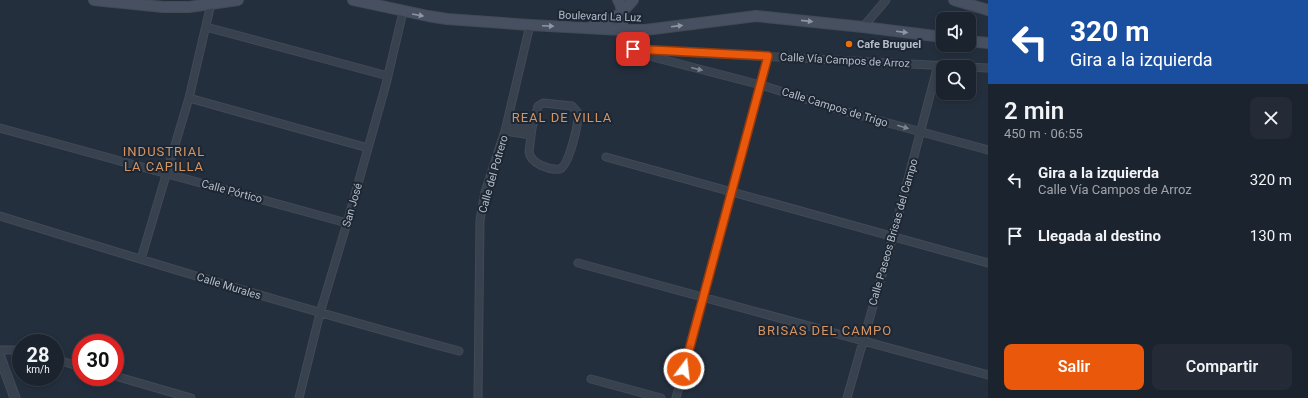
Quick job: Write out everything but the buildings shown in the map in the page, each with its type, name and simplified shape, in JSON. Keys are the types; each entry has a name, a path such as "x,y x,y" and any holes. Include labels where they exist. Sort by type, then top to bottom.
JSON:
{"main road":[{"path":"94,0 163,7 189,7 238,0"},
{"name":"Boulevard La Luz","path":"353,0 403,12 447,19 530,25 622,30 659,28 756,16 936,36"},
{"path":"618,0 622,11 622,30"},
{"path":"583,28 611,21 633,0"},
{"path":"954,0 988,10"},
{"path":"976,42 988,43"}],"street":[{"path":"863,27 886,0"},
{"path":"141,259 189,98 211,4"},
{"name":"San José","path":"299,398 320,313 388,76 403,12"},
{"name":"Calle del Potrero","path":"478,398 480,220 485,192 506,127 530,25"},
{"path":"206,27 388,76"},
{"path":"622,30 624,43 633,49"},
{"name":"Calle Vía Campos de Arroz","path":"633,49 936,65"},
{"name":"Calle Campos de Trigo","path":"633,49 669,62 761,85 840,110 988,150"},
{"path":"676,398 768,56"},
{"name":"Calle Vía Campos de Arroz","path":"976,67 988,68"},
{"name":"Calle Paseos Brisas del Campo","path":"847,398 893,236 936,72"},
{"path":"189,98 368,148"},
{"path":"542,103 572,106 578,113 578,123 566,163 563,167 553,169 538,164 531,159 528,152 531,132 538,106 542,103"},
{"path":"506,127 531,132"},
{"name":"Calle Pórtico","path":"0,128 347,223"},
{"path":"606,157 988,263"},
{"name":"Calle Murales","path":"0,216 320,313 459,351"},
{"path":"578,263 988,375"},
{"path":"0,350 12,350"},
{"path":"0,357 15,398"},
{"path":"124,379 191,398"},
{"path":"591,379 660,398"}],"place":[{"name":"Cafe Bruguel","path":"849,44"}],"district":[{"name":"REAL DE VILLA","path":"562,117"},
{"name":"INDUSTRIAL LA CAPILLA","path":"164,158"},
{"name":"BRISAS DEL CAMPO","path":"825,330"}],"route":[{"path":"633,49 768,56 706,282 684,369"}]}
